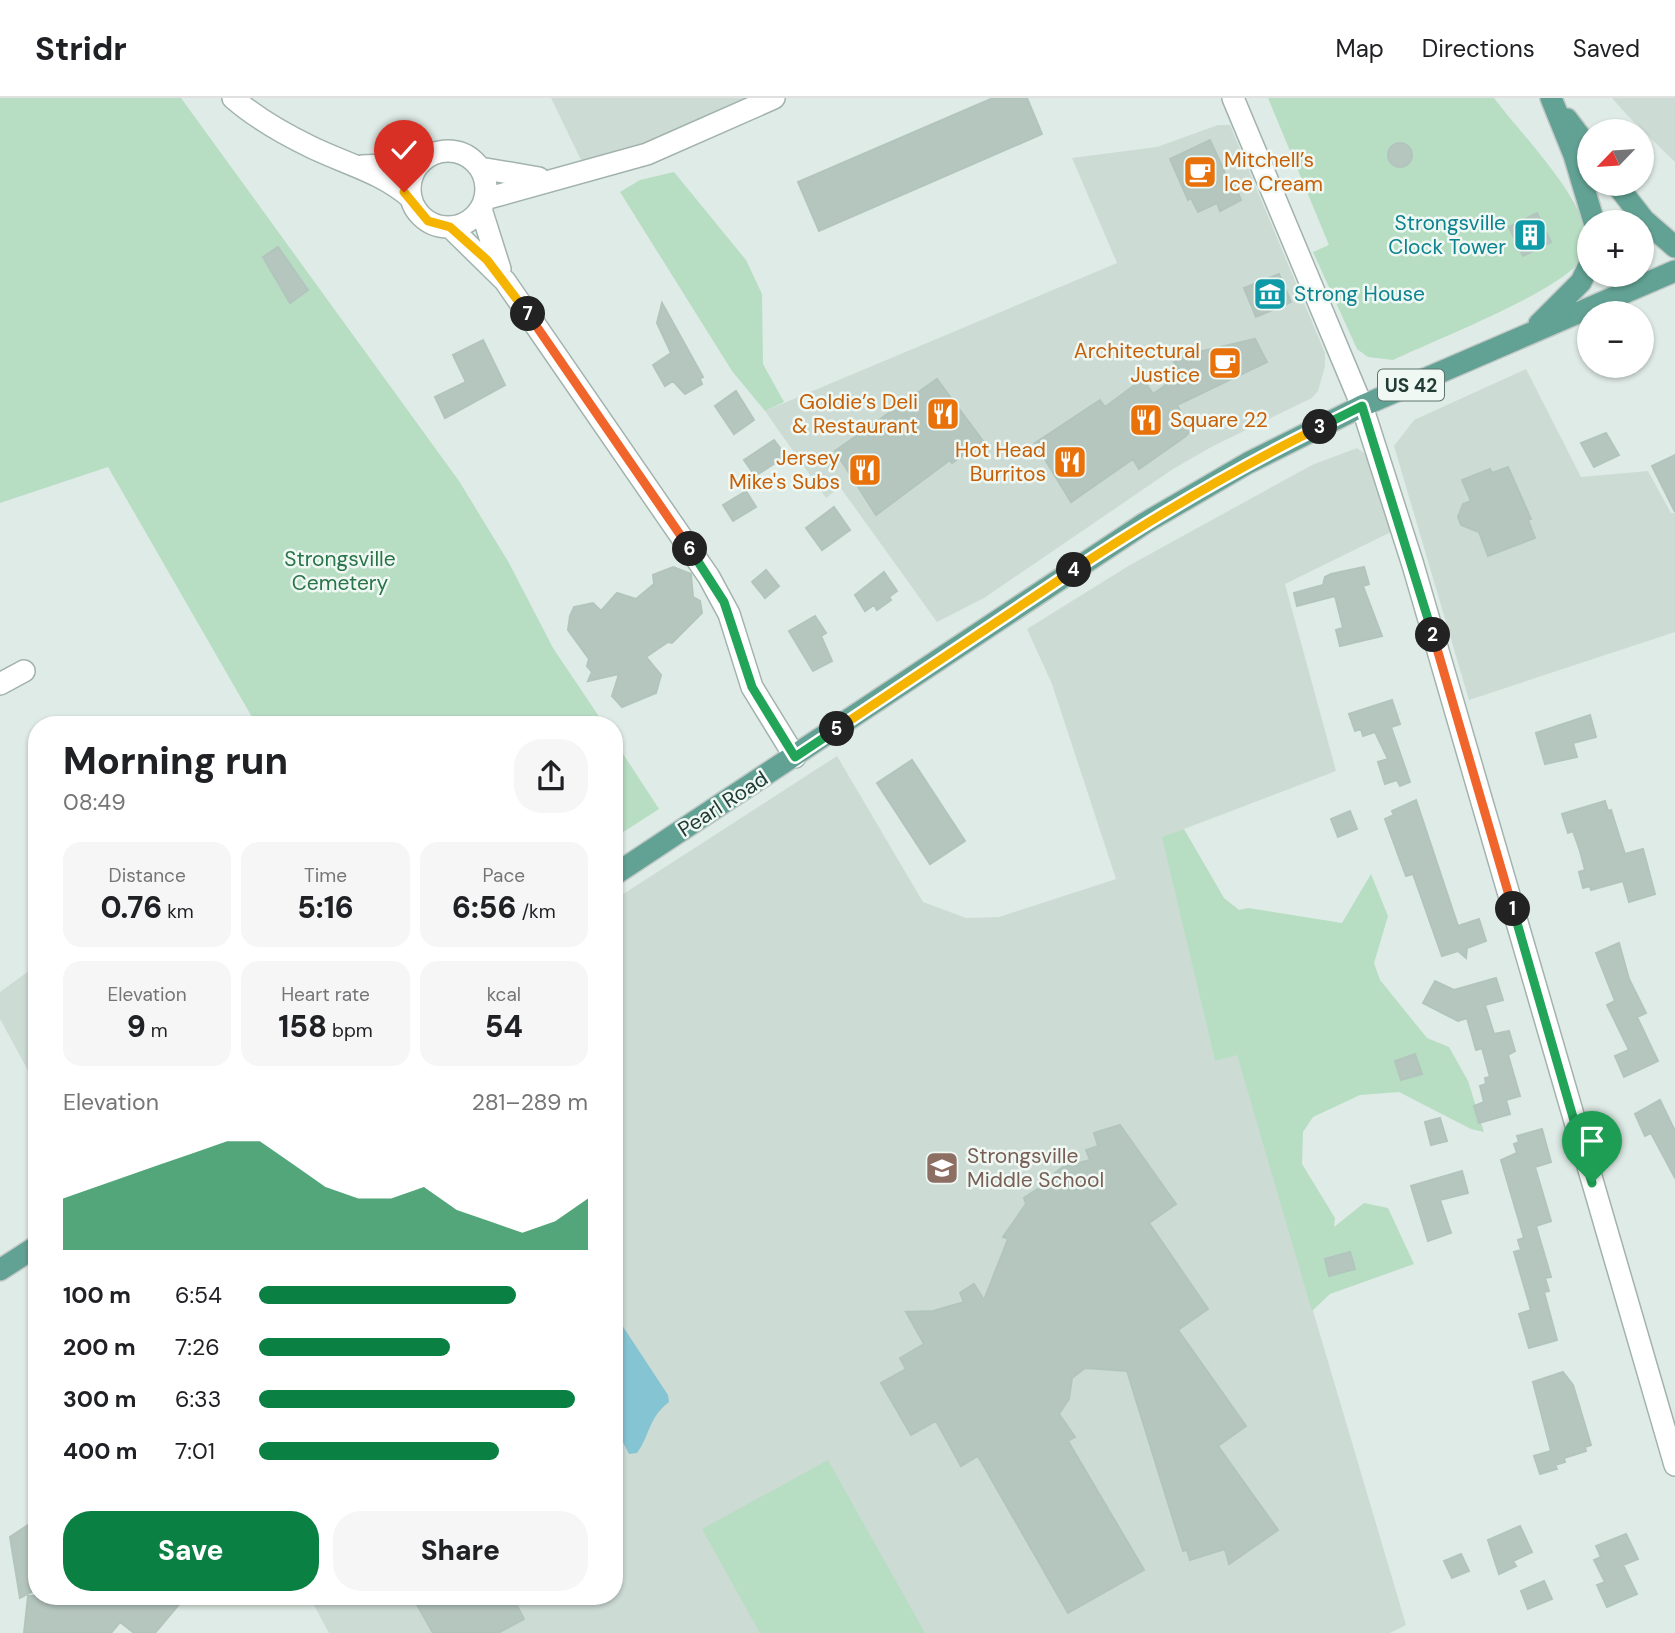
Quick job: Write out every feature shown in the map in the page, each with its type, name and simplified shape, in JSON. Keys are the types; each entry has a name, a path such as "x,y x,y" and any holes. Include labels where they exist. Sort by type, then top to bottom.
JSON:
{"main road":[{"path":"1551,98 1577,132"},
{"path":"1551,98 1574,155 1590,210"},
{"path":"1625,196 1644,220 1675,247"},
{"name":"Pearl Road","path":"623,869 1145,523 1248,463 1362,406 1675,271"},
{"path":"1526,336 1577,286"},
{"path":"0,1270 28,1252"}],"street":[{"path":"233,98 263,121 312,148 384,178 411,198"},
{"path":"450,227 469,221 483,204 552,178 647,154 774,98"},
{"path":"1233,98 1362,406 1413,565 1675,1465"},
{"path":"360,166 386,165 425,157 438,151 459,152 480,168 552,178"},
{"path":"425,157 411,179 411,198 419,214 428,221 450,227 505,281"},
{"path":"480,168 486,186 483,204 493,255 505,281 709,576 729,614 752,687 795,757"},
{"path":"0,684 24,671"}],"shaded area":[{"path":"551,98 750,98 635,148 581,160"},
{"path":"1612,98 1675,98 1675,162 1654,141 1654,119 1631,119"},
{"path":"1218,125 1230,125 1325,353 1325,366 1318,391 1312,398 1213,446 1173,469 984,598 937,622 840,487 826,498 765,411 1117,263 1072,158 1157,147"},
{"path":"1526,369 1581,477 1648,471 1671,513 1675,513 1675,632 1469,700 1394,446 1414,420"},
{"name":"Strongsville Middle School","path":"1357,448 1367,455 1393,531 1285,584 1336,771 1163,837 1215,1061 1237,1054 1406,1625 1390,1633 329,1633 314,1605 623,1605 623,894 837,756 923,902 966,918 999,917 1116,879 1052,684 1027,629 1130,565 1312,465"},
{"path":"28,972 28,1070 0,1019 0,992"}],"green space":[{"name":"Strongsville Cemetery","path":"0,98 181,98 459,481 509,563 553,648 599,716 251,716 108,467 0,503"},
{"path":"1268,98 1494,98 1548,164 1578,210 1577,264 1568,273 1494,315 1393,360 1368,357 1357,349 1313,252 1329,245"},
{"path":"674,172 746,260 762,294 763,364 784,402 765,411 732,371 620,192 640,180"},
{"path":"623,754 659,809 623,832"},
{"path":"1184,829 1224,898 1239,910 1248,908 1342,923 1371,874 1388,916 1374,963 1380,980 1427,1038 1449,1047 1468,1081 1484,1132 1471,1129 1399,1092 1360,1095 1313,1117 1303,1132 1302,1164 1335,1218 1334,1227 1364,1203 1388,1208 1414,1264 1330,1294 1312,1311 1237,1055 1215,1061 1162,837"},
{"path":"828,1460 925,1633 760,1633 702,1529"}],"water":[{"path":"623,1327 668,1395 669,1402 657,1414 637,1453 629,1454 623,1442"}],"building":[{"path":"993,98 1027,98 1042,134 819,231 798,182"},
{"name":"Mitchell’s Ice Cream","path":"1210,140 1231,186 1234,184 1241,200 1220,211 1217,203 1198,212 1191,198 1188,200 1170,159"},
{"path":"1400,143 1409,146 1412,155 1409,164 1400,167 1391,164 1388,155 1391,146"},
{"name":"Strongsville Clock Tower","path":"1537,213 1551,242 1523,256 1509,227"},
{"path":"278,247 308,290 290,303 263,257"},
{"path":"1279,274 1291,302 1256,317 1244,288"},
{"path":"662,303 703,377 700,379 702,384 685,394 673,381 665,386 653,365 671,353 657,323"},
{"path":"1255,339 1267,362 1177,405 1191,430 1186,436 1139,469 1133,459 1071,502 1035,443 1100,400 1105,407 1143,379 1153,394 1181,374 1174,362 1194,353"},
{"path":"483,340 505,385 445,418 435,397 466,382 453,355"},
{"path":"937,379 983,441 952,463 950,460 876,515 835,451"},
{"path":"736,391 754,420 734,434 715,406"},
{"path":"1606,433 1619,455 1594,467 1581,443"},
{"path":"774,440 786,456 755,476 744,460"},
{"path":"1675,455 1675,512 1652,466"},
{"path":"1508,467 1531,519 1528,520 1535,538 1488,556 1479,532 1461,525 1458,517 1463,504 1471,501 1462,480 1490,469 1492,473"},
{"path":"746,491 756,507 733,521 723,505"},
{"path":"834,507 850,530 822,550 806,528"},
{"path":"673,567 691,574 693,597 700,601 702,613 672,643 668,642 646,657 661,675 656,693 622,707 612,696 619,674 588,681 592,672 587,666 589,659 568,630 570,616 574,607 593,603 601,611 617,593 636,599 654,584 653,575"},
{"path":"1364,567 1369,584 1363,586 1382,636 1340,646 1336,630 1343,628 1335,596 1297,606 1294,593 1323,585 1325,577 1331,574"},
{"path":"766,570 779,586 765,598 752,582"},
{"path":"884,572 897,591 889,597 891,600 877,610 874,605 865,611 855,595"},
{"path":"815,616 826,633 821,636 832,661 813,671 789,631"},
{"path":"1392,700 1400,724 1391,727 1410,782 1400,786 1397,780 1385,784 1378,762 1388,759 1375,732 1363,736 1361,729 1355,731 1349,714"},
{"path":"1590,715 1596,737 1573,743 1577,757 1545,764 1536,733"},
{"path":"912,760 965,841 930,864 877,783"},
{"path":"1416,800 1458,926 1479,919 1486,941 1467,948 1466,958 1458,951 1442,956 1413,874 1406,876 1385,819 1394,815 1392,811"},
{"path":"1605,801 1608,811 1611,810 1625,854 1643,849 1655,894 1629,902 1623,881 1591,890 1590,886 1583,888 1579,872 1585,870 1580,851 1573,831 1568,833 1562,814"},
{"path":"1350,811 1357,829 1338,837 1331,819"},
{"path":"1619,943 1629,979 1646,1013 1637,1017 1658,1061 1624,1077 1615,1056 1629,1050 1607,1005 1615,1001 1596,953"},
{"path":"1496,978 1503,1000 1485,1005 1494,1034 1509,1031 1515,1051 1508,1055 1520,1096 1506,1100 1510,1114 1479,1123 1474,1106 1484,1102 1480,1086 1486,1084 1485,1078 1490,1077 1482,1048 1476,1050 1467,1018 1458,1021 1423,1003 1435,981 1454,990"},
{"path":"1415,1054 1422,1074 1401,1080 1395,1061"},
{"path":"1660,1100 1675,1131 1675,1178 1651,1133 1645,1136 1635,1114"},
{"path":"1440,1118 1447,1141 1431,1145 1425,1122"},
{"path":"1120,1125 1176,1204 1149,1223 1208,1309 1178,1330 1246,1426 1218,1446 1278,1530 1229,1564 1225,1549 1190,1560 1187,1550 1183,1551 1127,1371 1085,1368 1072,1378 1069,1399 1059,1414 1075,1437 1068,1441 1144,1570 1068,1613 978,1456 961,1466 936,1421 911,1435 881,1383 906,1369 900,1358 924,1344 906,1312 933,1311 964,1302 960,1293 974,1284 984,1300 1008,1239 1003,1237 1026,1204 1024,1198 1056,1177 1055,1173 1063,1167 1090,1160 1086,1150 1098,1146 1094,1133"},
{"path":"1542,1129 1551,1162 1535,1167 1551,1221 1536,1226 1551,1277 1545,1278 1549,1291 1544,1292 1557,1340 1529,1348 1519,1314 1531,1310 1514,1252 1521,1250 1518,1240 1524,1238 1501,1160 1517,1153 1514,1144 1519,1142 1517,1136"},
{"path":"1462,1171 1468,1193 1440,1200 1451,1233 1428,1241 1411,1186"},
{"path":"1350,1252 1355,1269 1329,1276 1325,1259"},
{"path":"1563,1372 1573,1385 1591,1445 1585,1447 1586,1451 1564,1458 1565,1462 1555,1465 1557,1469 1540,1474 1534,1456 1551,1451 1533,1382"},
{"path":"28,1525 28,1594 20,1598 10,1537"},
{"path":"1520,1526 1532,1552 1513,1561 1516,1566 1499,1574 1488,1540"},
{"path":"1626,1534 1638,1559 1623,1565 1637,1594 1607,1607 1597,1585 1605,1582 1594,1560 1601,1557 1596,1546"},
{"path":"1461,1554 1469,1571 1452,1578 1444,1561"},
{"path":"1544,1581 1552,1599 1528,1609 1521,1591"},
{"path":"28,1596 28,1605 178,1605 155,1633 134,1633 120,1622 111,1633 24,1633"},
{"path":"417,1605 517,1605 524,1619 498,1633 433,1633"}],"place":[{"name":"Mitchell’s Ice Cream","path":"1200,172"},
{"name":"Strongsville Clock Tower","path":"1530,235"},
{"name":"Strong House","path":"1270,294"},
{"name":"Architectural Justice","path":"1225,363"},
{"name":"Goldie’s Deli & Restaurant","path":"943,414"},
{"name":"Square 22","path":"1146,420"},
{"name":"Hot Head Burritos","path":"1070,462"},
{"name":"Jersey Mike's Subs","path":"865,470"},
{"name":"Strongsville Middle School","path":"942,1168"}],"route":[{"path":"404,192 411,198 419,214 439,226 450,227 487,260 505,281 565,367 709,576 729,614 752,687 795,757 1145,523 1248,463 1362,406 1413,565 1592,1183"}]}
